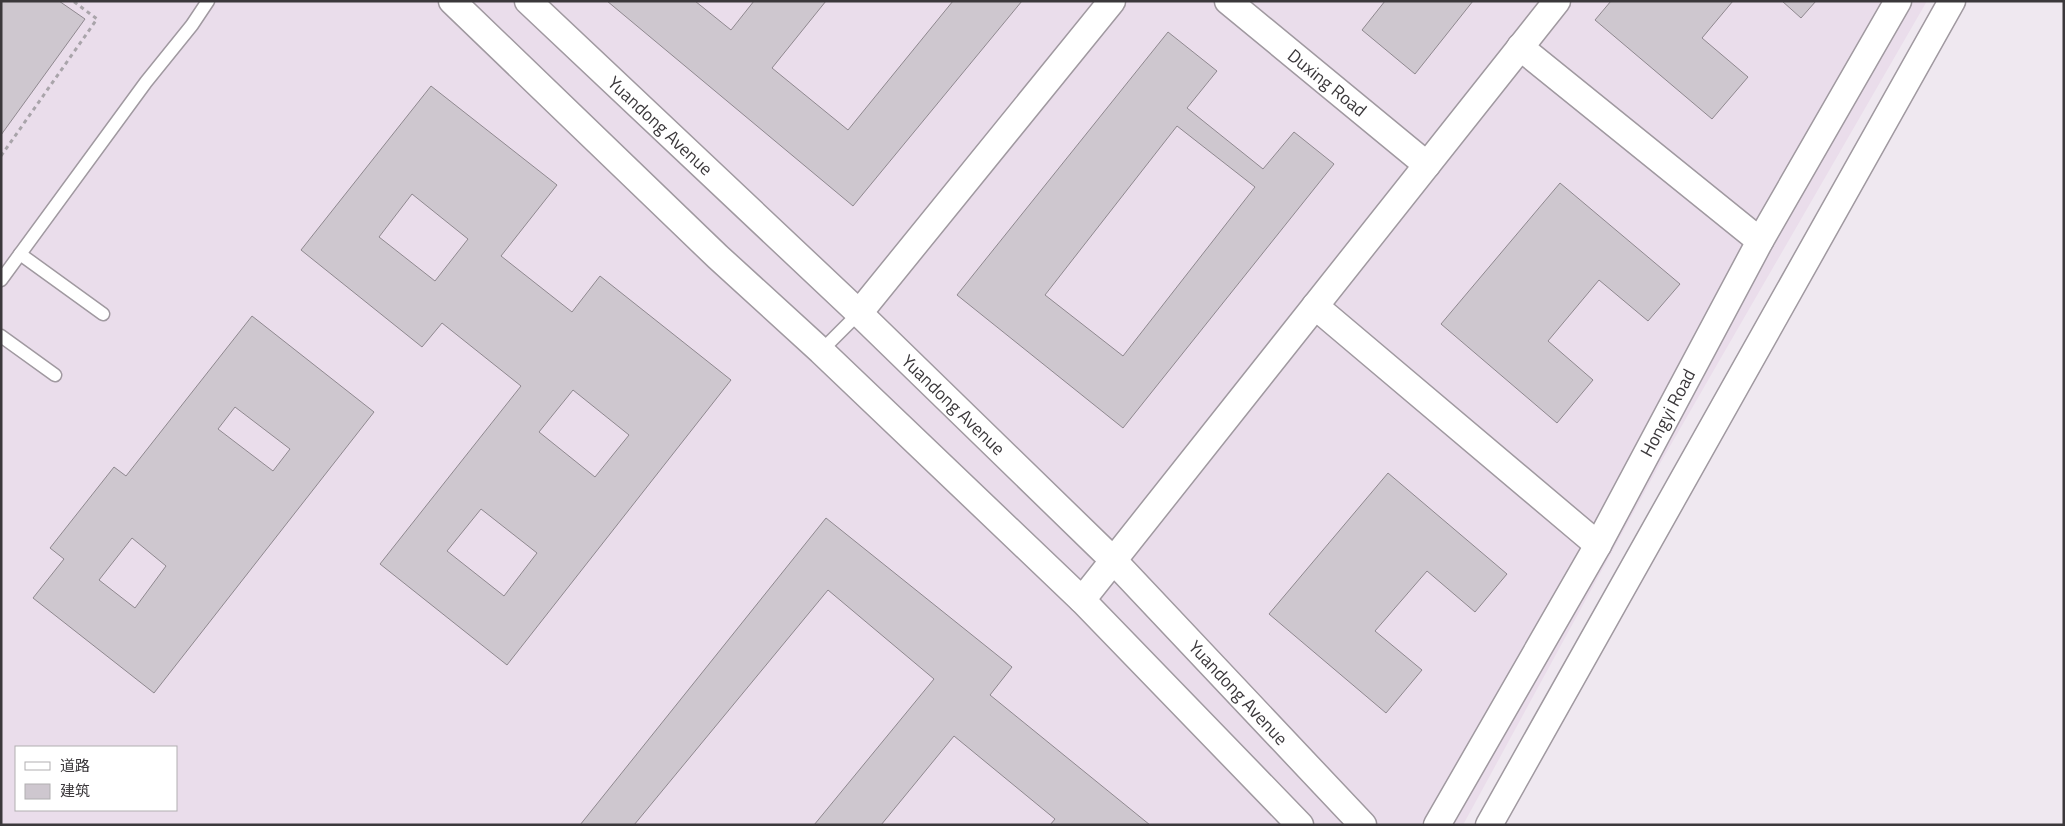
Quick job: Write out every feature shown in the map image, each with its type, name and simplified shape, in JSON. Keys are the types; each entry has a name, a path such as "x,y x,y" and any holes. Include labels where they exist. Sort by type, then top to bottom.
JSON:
{"street":[{"path":"452,1 718,258 821,351 1082,600 1300,825"},
{"name":"Yuandong Avenue","path":"528,1 859,313 1113,560 1363,825"},
{"path":"859,313 1112,1"},
{"name":"Duxing Road","path":"1228,1 1427,165"},
{"path":"1082,600 1556,1"},
{"name":"Hongyi Road","path":"1437,825 1598,545 1760,241 1898,1"},
{"path":"1489,825 1952,1"},
{"path":"1520,47 1760,241"},
{"path":"1315,306 1598,545"}],"lane":[{"path":"1,280 146,82 192,26 208,1"},
{"path":"20,254 103,314"},
{"path":"821,351 859,313"},
{"path":"1,336 54,375"}],"path":[{"path":"1,156 98,19 73,1"}],"shaded area":[{"path":"1,1 1927,1 1662,460 1463,825 1,825"}],"building":[{"path":"1,1 59,1 85,19 1,135"},
{"path":"607,1 695,1 731,30 754,1 826,1 772,68 848,130 953,1 1022,1 853,206"},
{"path":"1385,1 1473,1 1415,74 1362,30"},
{"path":"1611,1 1733,1 1702,38 1748,77 1712,119 1595,20"},
{"path":"1782,1 1816,1 1801,18"},
{"path":"1168,32 1217,71 1187,108 1263,169 1294,132 1334,164 1123,428 957,295","holes":["1177,126 1255,187 1123,356 1045,295"]},
{"path":"431,86 557,185 501,256 572,312 600,276 731,380 507,665 380,564 521,386 442,323 422,347 301,250","holes":["412,194 468,239 435,281 379,237","573,390 629,435 595,477 539,432","481,509 537,553 504,596 447,551"]},
{"path":"1560,183 1680,284 1648,321 1599,280 1548,341 1593,380 1557,423 1441,324"},
{"path":"252,316 374,412 154,693 33,598 64,559 50,548 114,467 126,476","holes":["235,407 290,449 273,471 218,429","132,538 166,566 135,608 99,580"]},
{"path":"1388,473 1507,574 1475,612 1427,571 1375,631 1422,670 1386,713 1269,614"},
{"path":"826,518 1012,667 990,695 1150,825 1050,825 1055,819 954,736 881,825 814,825 934,679 828,590 634,825 580,825"}]}
